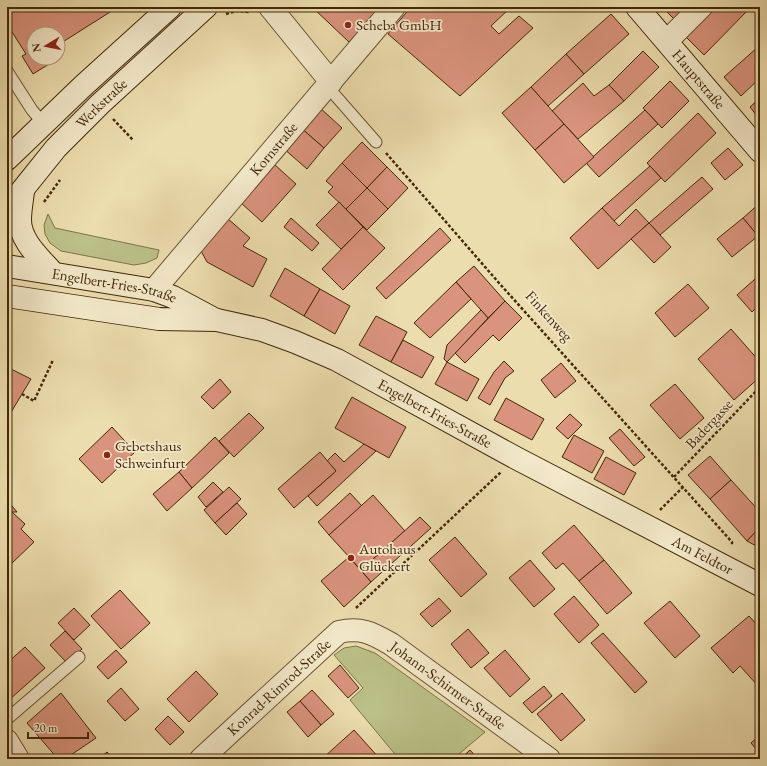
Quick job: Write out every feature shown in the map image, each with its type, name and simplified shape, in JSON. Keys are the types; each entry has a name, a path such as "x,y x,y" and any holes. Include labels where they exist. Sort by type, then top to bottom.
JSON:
{"main road":[{"name":"Werkstraße","path":"7,159 170,7"},
{"name":"Kornstraße","path":"154,290 394,7"},
{"name":"Hauptstraße","path":"637,7 760,151"},
{"path":"667,41 701,7"},
{"path":"262,10 329,84"},
{"name":"Werkstraße","path":"7,209 23,191 56,148 100,104 214,12"},
{"path":"23,191 20,221 24,235 30,246 53,273"},
{"name":"Engelbert-Fries-Straße","path":"7,266 154,290 173,297 217,320"},
{"name":"Engelbert-Fries-Straße","path":"7,296 159,319 217,320 262,330 337,360 516,458 644,525"},
{"name":"Am Feldtor","path":"644,525 760,585"},
{"name":"Johann-Schirmer-Straße","path":"339,632 353,629 365,631 391,644 549,759"},
{"name":"Konrad-Rimrod-Straße","path":"201,759 339,632"},
{"path":"7,741 18,759"}],"lane":[{"path":"7,71 32,110 44,123"},
{"path":"329,84 376,142"},
{"path":"7,719 79,657"}],"path":[{"path":"214,12 227,13 236,11 262,10"},
{"path":"108,124 119,114"},
{"name":"Finkenweg","path":"376,142 499,283 732,542 732,571"},
{"path":"43,204 64,174"},
{"path":"22,394 34,401 53,360"},
{"name":"Badergasse","path":"674,477 760,387"},
{"path":"339,632 356,608 516,458"},
{"path":"644,525 683,487"}],"green space":[{"path":"48,214 55,228 159,250 157,258 146,263 134,265 61,251 50,243 45,234 44,225"},
{"path":"356,646 375,653 485,732 453,759 399,759 350,700 363,688 334,655 344,648"}],"building":[{"path":"7,7 118,7 66,40 66,26 26,26 26,54 7,24"},
{"name":"Scheba GmbH","path":"312,7 382,7 349,42"},
{"path":"411,7 511,7 491,26 499,34 519,16 533,28 460,96 388,34"},
{"path":"662,7 696,7 679,24"},
{"path":"714,7 751,7 704,55 685,36"},
{"path":"611,14 629,34 584,74 566,54"},
{"path":"758,47 760,49 760,78 741,96 724,77"},
{"path":"643,51 659,67 624,101 609,85"},
{"path":"26,54 26,63 22,56"},
{"path":"566,54 584,74 548,106 531,87"},
{"path":"28,66 46,66 33,74"},
{"path":"670,81 689,101 662,128 643,108"},
{"path":"583,83 594,96 609,85 624,101 578,139 552,111"},
{"path":"531,87 564,124 535,150 502,113"},
{"path":"760,98 760,120 750,107"},
{"path":"319,107 342,128 324,148 301,128"},
{"path":"645,110 658,124 599,177 586,163"},
{"path":"698,113 716,133 665,182 647,163"},
{"path":"564,124 594,157 564,183 535,150"},
{"path":"301,128 324,148 307,169 283,148"},
{"path":"362,142 387,167 367,188 342,163"},
{"path":"728,148 743,165 725,180 711,163"},
{"path":"342,163 367,188 346,209 328,192 333,187 326,181"},
{"path":"274,164 296,184 262,222 240,202"},
{"path":"650,166 661,178 614,221 602,208"},
{"path":"387,167 408,188 388,209 367,188"},
{"path":"702,177 713,189 660,235 649,223"},
{"path":"367,188 388,209 367,230 346,209"},
{"path":"339,202 363,227 341,249 316,225"},
{"path":"760,203 760,234 758,236 743,218"},
{"path":"602,208 619,226 636,209 649,223 598,269 570,238"},
{"path":"227,218 250,238 243,246 267,259 253,287 207,262 200,249"},
{"path":"291,218 319,243 312,251 284,227"},
{"path":"743,218 758,236 732,257 717,239"},
{"path":"649,223 671,247 654,263 631,239"},
{"path":"363,227 385,248 343,290 322,269"},
{"path":"440,228 451,240 386,299 376,288"},
{"path":"474,266 505,301 488,318 456,282"},
{"path":"285,268 320,289 304,316 270,296"},
{"path":"755,279 760,285 760,304 752,312 737,295"},
{"path":"456,282 471,299 430,338 414,323"},
{"path":"688,284 709,308 675,337 655,313"},
{"path":"320,289 350,306 335,334 304,316"},
{"path":"505,301 522,318 499,341 493,335 465,363 455,353"},
{"path":"481,310 488,318 447,362 444,359 447,345"},
{"path":"376,316 407,332 391,362 359,345"},
{"path":"731,329 760,362 760,377 734,400 698,359"},
{"path":"403,340 434,357 422,378 391,362"},
{"path":"504,361 514,371 505,378 490,405 478,398 494,372"},
{"path":"447,362 479,379 467,401 435,384"},
{"path":"561,363 576,381 555,398 541,380"},
{"path":"7,367 31,379 7,419"},
{"path":"220,379 231,392 213,409 201,397"},
{"path":"675,384 704,418 680,439 650,405"},
{"path":"352,397 406,427 389,458 335,428"},
{"path":"506,398 544,419 532,440 494,420"},
{"path":"249,413 264,428 234,457 219,441"},
{"path":"570,414 582,425 568,439 556,428"},
{"name":"Gebetshaus Schweinfurt","path":"112,427 135,452 102,483 79,459"},
{"path":"620,429 645,457 634,466 609,438"},
{"path":"574,435 604,451 592,473 562,457"},
{"path":"215,437 229,453 192,488 179,472"},
{"path":"364,444 376,451 317,506 308,496 336,471 327,461 335,453 344,462"},
{"path":"320,452 336,471 294,508 278,489"},
{"path":"710,456 731,480 710,499 688,475"},
{"path":"606,457 636,473 624,495 594,479"},
{"path":"179,472 192,488 167,511 153,494"},
{"path":"731,480 760,512 760,527 747,541 710,499"},
{"path":"213,482 223,492 206,507 198,497"},
{"path":"229,487 241,499 215,523 204,510"},
{"path":"350,493 362,506 329,535 318,522"},
{"path":"373,495 405,531 361,570 329,535"},
{"path":"7,500 17,512 12,512 25,524 21,529 34,542 10,565 7,561"},
{"path":"237,503 247,514 226,535 215,523"},
{"path":"420,517 431,528 371,582 361,570"},
{"path":"574,525 604,560 579,581 563,563 556,569 542,553"},
{"path":"760,527 760,548 747,541"},
{"path":"455,537 487,574 461,597 429,560"},
{"path":"349,557 371,582 344,607 321,581"},
{"path":"530,560 555,589 534,607 509,578"},
{"path":"604,560 632,593 607,614 579,581"},
{"path":"120,590 150,623 121,649 91,616"},
{"path":"574,596 599,625 579,643 554,614"},
{"path":"439,598 451,611 432,627 420,614"},
{"path":"670,601 700,636 675,658 644,623"},
{"path":"74,608 90,625 74,640 58,623"},
{"path":"749,616 760,628 759,687 740,666 733,673 711,648"},
{"path":"468,629 489,653 471,668 451,644"},
{"path":"65,631 82,649 67,663 50,645"},
{"path":"603,633 647,682 635,693 591,643"},
{"path":"25,647 45,668 9,700 7,698 7,663"},
{"path":"116,650 127,662 108,679 97,667"},
{"path":"505,650 530,679 510,697 484,668"},
{"path":"340,665 359,688 348,698 328,676"},
{"path":"196,671 218,694 189,722 167,699"},
{"path":"544,686 552,696 532,713 523,703"},
{"path":"121,688 139,709 125,721 107,701"},
{"path":"312,690 334,714 321,725 300,701"},
{"path":"61,693 96,738 65,759 58,759 27,723"},
{"path":"562,693 585,720 561,741 537,714"},
{"path":"300,701 321,725 308,737 287,712"},
{"path":"168,716 184,732 170,745 155,729"},
{"path":"354,730 380,759 323,758"},
{"path":"760,735 760,754 751,743"},
{"path":"470,750 478,759 460,759"},
{"path":"107,752 113,759 98,759"}],"place":[{"name":"Scheba GmbH","path":"348,25"},
{"name":"Gebetshaus Schweinfurt","path":"107,455"},
{"name":"Autohaus Glückert","path":"351,558"}]}
